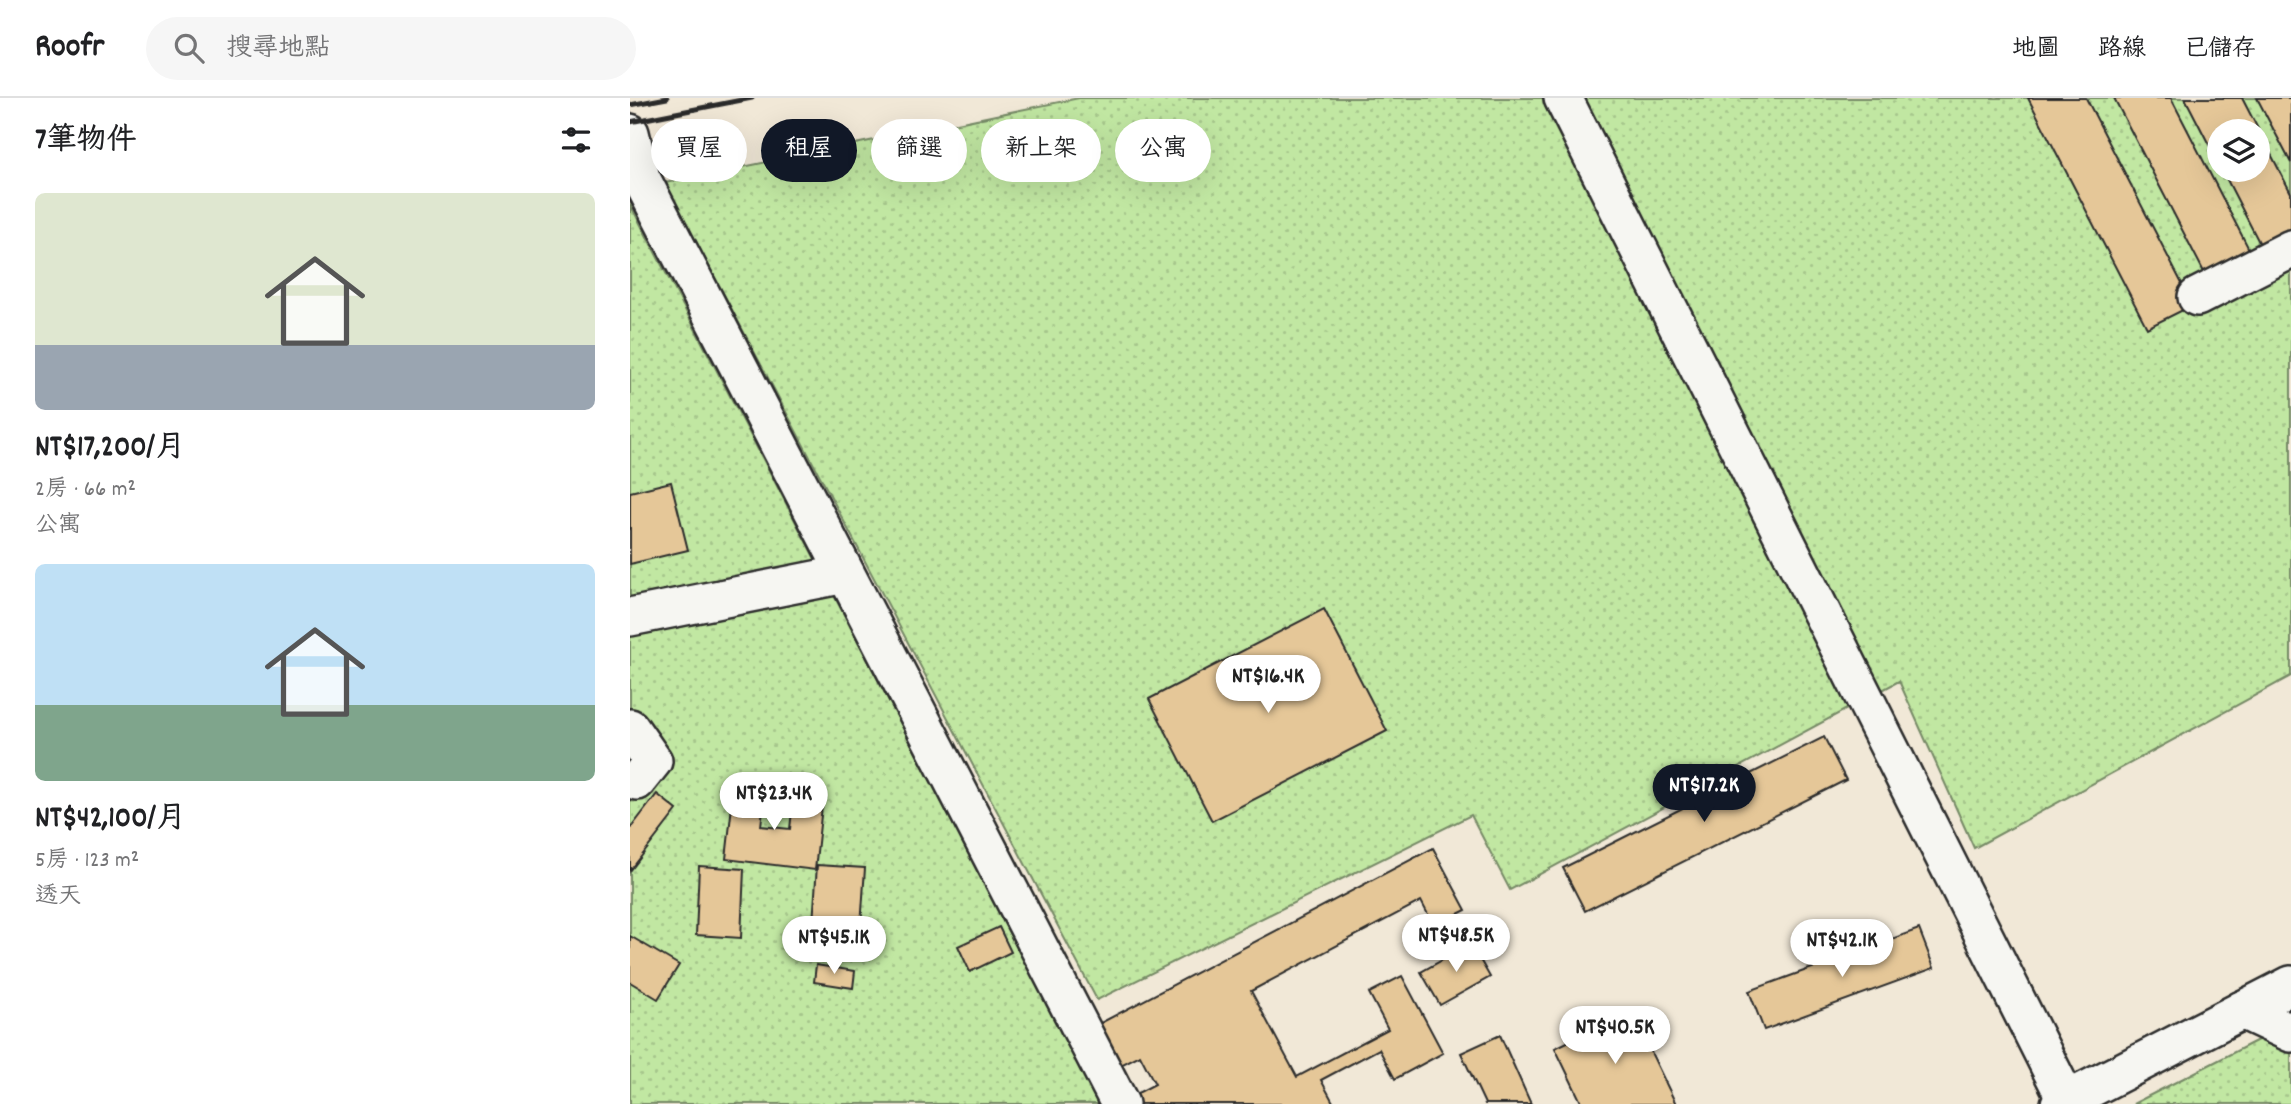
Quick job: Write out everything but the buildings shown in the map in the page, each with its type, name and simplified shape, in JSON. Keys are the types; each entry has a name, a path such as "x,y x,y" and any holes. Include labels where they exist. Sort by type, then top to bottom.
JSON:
{"street":[{"path":"1563,98 2064,1102 2291,985"},
{"path":"630,134 641,178 1120,1104"},
{"path":"2197,297 2291,249"},
{"path":"630,617 845,573"},
{"path":"630,728 653,761 637,781"},
{"path":"2242,1010 2291,1033"}],"green space":[{"path":"1079,98 2291,98 2291,676 1974,848 1899,681 1510,890 1471,815 1097,1000 665,183 747,182 747,166 761,163 761,182 857,182 857,144 871,141 871,182 967,182 967,121"},
{"path":"630,204 1099,1104 630,1104"},
{"path":"2291,1023 2291,1104 2133,1104"}],"railway":[{"path":"630,105 667,98"},
{"path":"630,122 752,98"}]}
